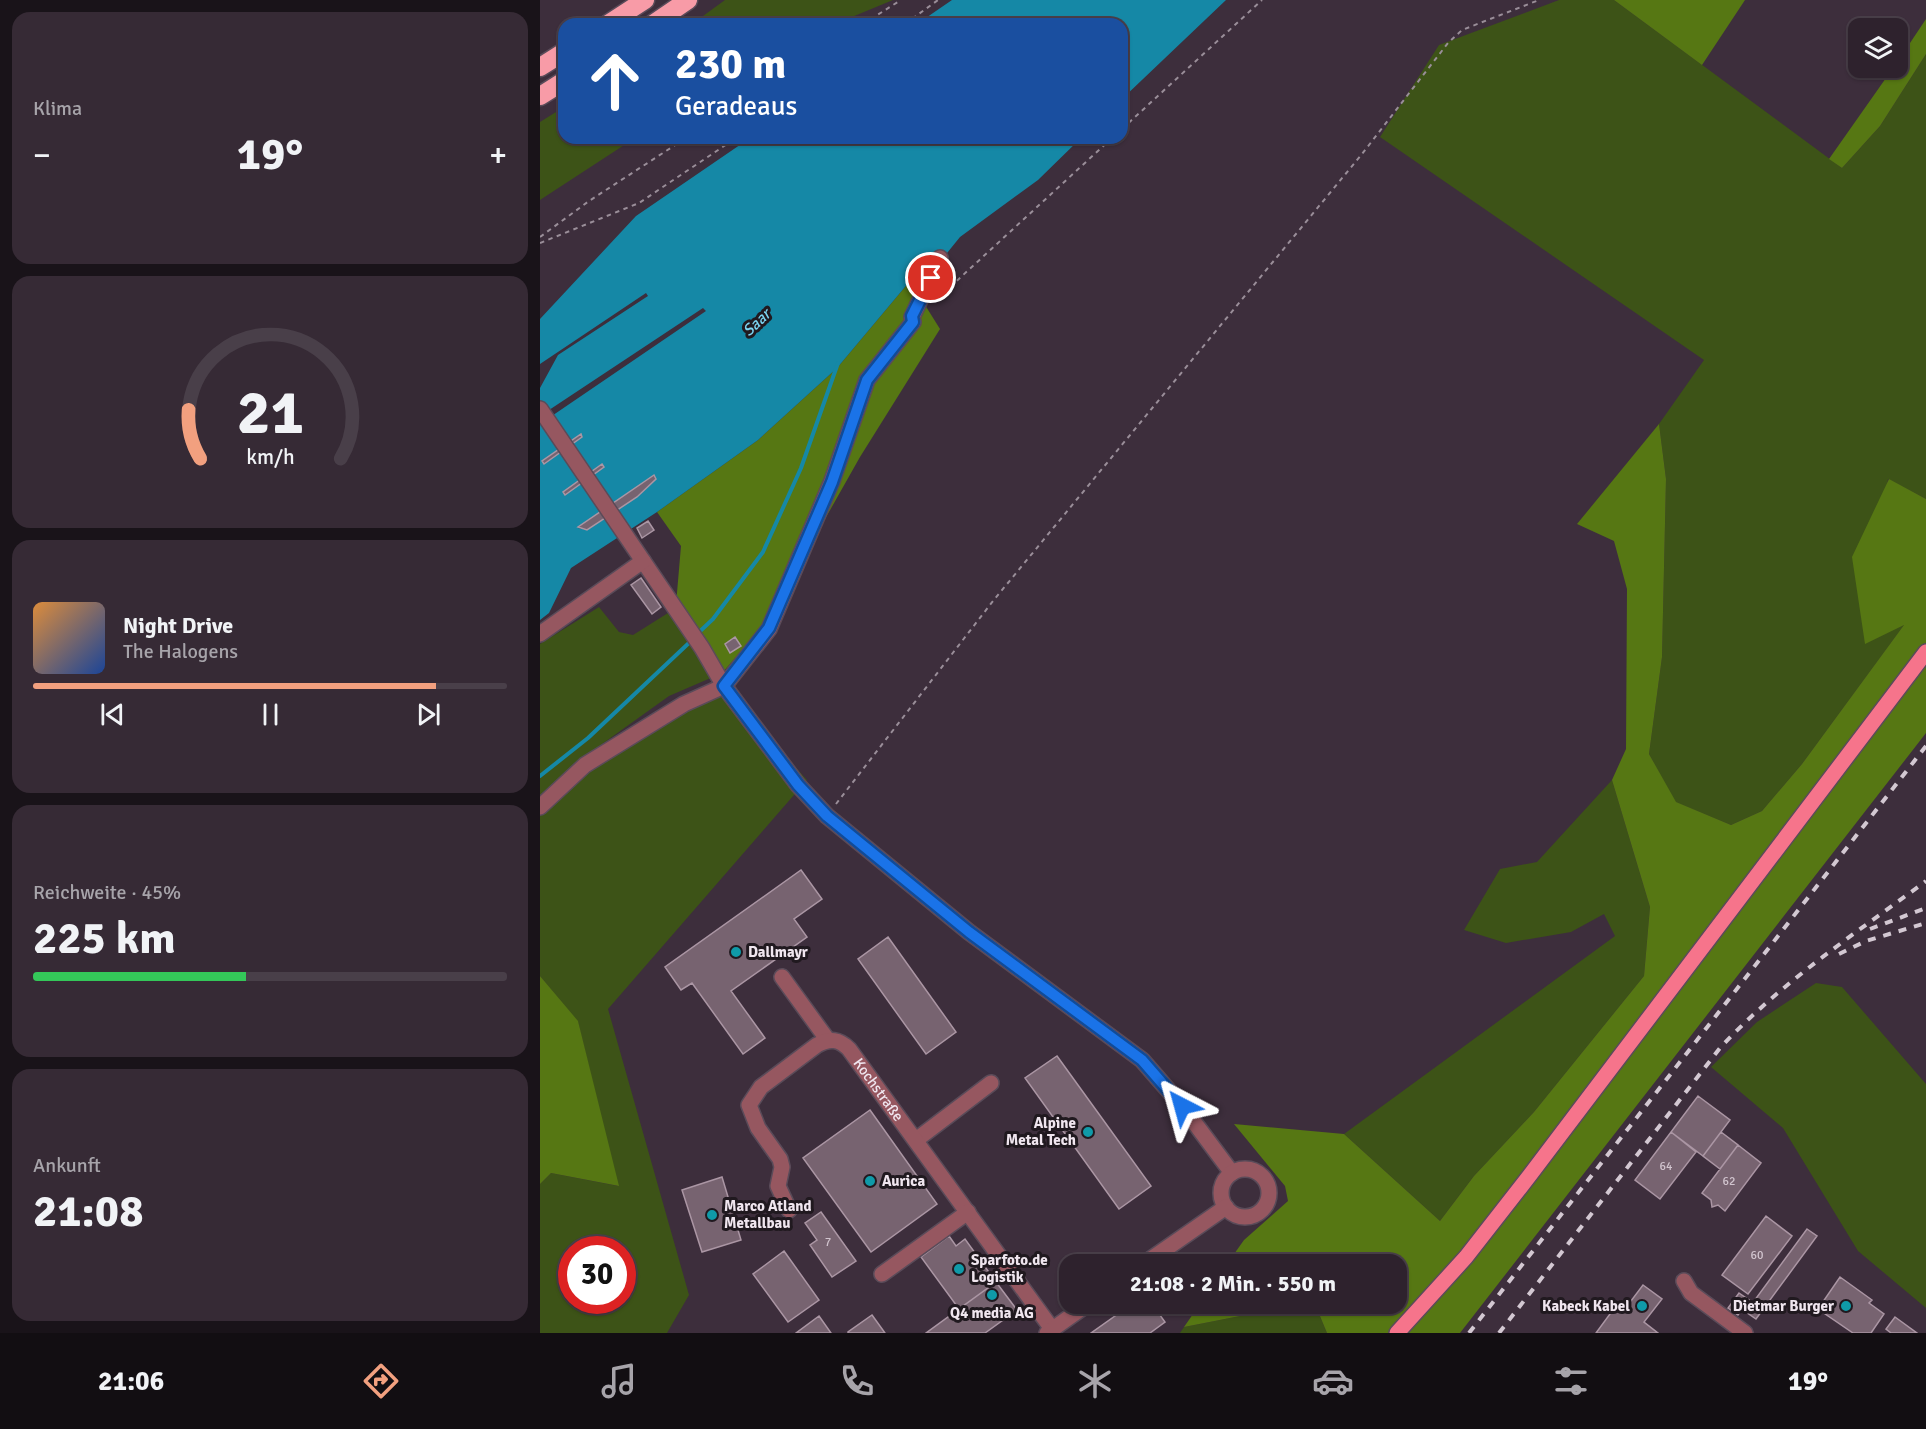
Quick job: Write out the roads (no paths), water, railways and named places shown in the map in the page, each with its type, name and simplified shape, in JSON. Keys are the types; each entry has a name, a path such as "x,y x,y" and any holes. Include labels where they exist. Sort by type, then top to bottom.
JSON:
{"highway":[{"path":"617,18 645,0"},
{"path":"662,18 688,0"},
{"path":"540,67 558,56"},
{"path":"540,96 558,85"}],"main road":[{"path":"1396,1333 1466,1257 1926,652"}],"street":[{"path":"540,807 594,759 684,704 724,686 769,628 832,482 867,380 913,322 912,316 940,258"},
{"path":"540,409 702,648 724,686 798,785 827,816 969,932 1142,1060 1176,1098 1232,1173"},
{"path":"540,634 643,561"},
{"path":"782,977 827,1039 760,1087 749,1105 758,1128 780,1159 782,1167 778,1186 789,1210"},
{"name":"Kochstraße","path":"827,1039 844,1044 849,1049 968,1212 1050,1331"},
{"path":"916,1140 991,1083"},
{"path":"1247,1169 1262,1175 1269,1189 1269,1197 1266,1205 1254,1215 1238,1216 1226,1207 1221,1192 1232,1173 1247,1169"},
{"path":"1158,1254 1226,1207"},
{"path":"882,1274 968,1212"},
{"path":"1684,1281 1691,1293 1745,1333"},
{"path":"1050,1331 1074,1314"}],"water":[{"path":"952,0 1226,0 1128,93 1128,18 926,18"},
{"name":"Saar","path":"741,144 1075,144 1038,180 960,237 943,258 936,256 910,281 837,368 758,440 657,512 571,568 549,613 540,620 540,424 706,311 703,308 540,416 540,388 558,355 648,296 646,293 540,364 540,319 636,216","holes":["654,476 656,479 637,497 587,530 578,528"]}],"waterway":[{"path":"696,635 713,619 763,552 801,468 838,363"},
{"path":"540,776 588,738 691,641"}],"railway":[{"path":"1469,1333 1926,746"},
{"path":"1499,1333 1720,1048 1743,1024 1793,980 1926,881"},
{"path":"1870,929 1926,908"},
{"path":"1839,954 1866,941 1926,923"}],"place":[{"name":"Dallmayr","path":"736,952"},
{"name":"Alpine Metal Tech","path":"1088,1132"},
{"name":"Aurica","path":"870,1181"},
{"name":"Marco Atland Metallbau","path":"712,1215"},
{"name":"Sparfoto.de Logistik","path":"959,1269"},
{"name":"Q4 media AG","path":"992,1295"},
{"name":"Kabeck Kabel","path":"1642,1306"},
{"name":"Dietmar Burger","path":"1846,1306"}]}
